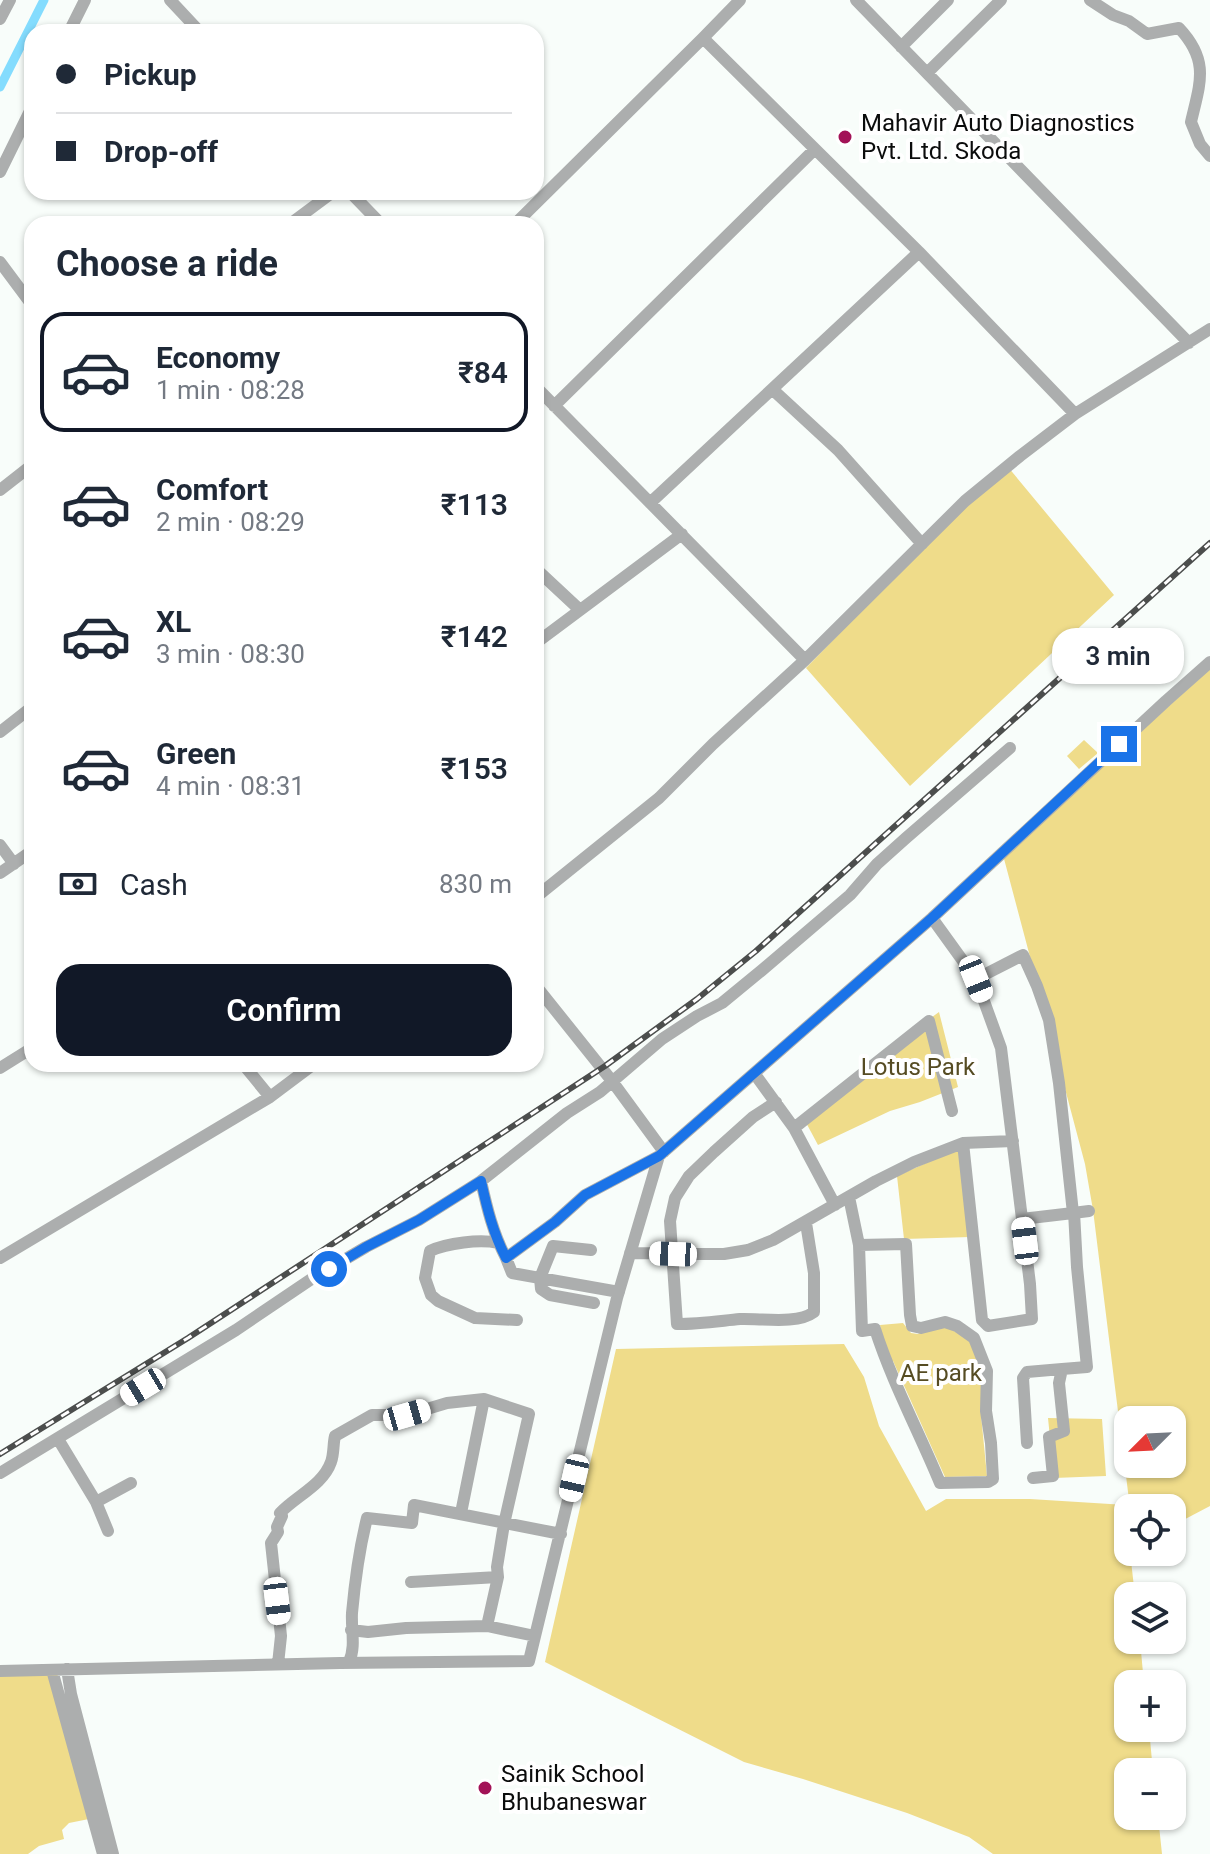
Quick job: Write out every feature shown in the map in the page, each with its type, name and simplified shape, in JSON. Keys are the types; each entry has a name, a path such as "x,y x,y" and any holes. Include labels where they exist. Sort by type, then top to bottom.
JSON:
{"street":[{"path":"0,19 10,0"},
{"path":"73,24 85,0"},
{"path":"170,0 192,24"},
{"path":"544,195 740,0"},
{"path":"856,0 1189,343"},
{"path":"901,47 948,0"},
{"path":"927,73 1001,0"},
{"path":"1090,0 1147,34 1179,28 1189,38 1199,59 1201,80 1191,122 1200,144 1210,156"},
{"path":"703,38 919,252 1075,414"},
{"path":"0,172 24,123"},
{"path":"554,406 815,149"},
{"path":"301,216 322,200"},
{"path":"358,200 373,216"},
{"path":"523,216 539,200"},
{"path":"650,503 919,252"},
{"path":"0,262 24,294"},
{"path":"544,891 659,798 805,660 965,501 1075,414 1210,329"},
{"path":"772,389 838,450 922,544"},
{"path":"544,395 805,660"},
{"path":"0,490 24,471"},
{"path":"544,637 682,534"},
{"path":"544,576 580,610"},
{"path":"506,1258 585,1195 662,1154 932,918 1210,662"},
{"path":"0,732 24,713"},
{"path":"0,1473 236,1330 310,1280 419,1220 481,1181 662,1039 722,1003 850,895 877,864 1010,748"},
{"path":"0,845 14,864"},
{"path":"0,873 24,857"},
{"path":"932,918 976,979 1001,1048 1032,1319 988,1326 982,1320 963,1143"},
{"path":"976,979 1023,955 1037,986 1049,1020 1074,1213 1087,1367 1025,1374 1027,1443"},
{"path":"544,996 612,1081 662,1154"},
{"path":"794,1128 929,1021 952,1111"},
{"path":"0,1068 24,1053"},
{"path":"250,1072 270,1097"},
{"path":"0,1258 270,1097 303,1072"},
{"path":"754,1073 794,1128 835,1205"},
{"path":"776,1102 753,1117 689,1176 675,1198 670,1221 677,1324 808,1317 814,1312 814,1273 806,1223"},
{"path":"630,1253 724,1254 748,1250 806,1223 914,1162 963,1143 1013,1141"},
{"path":"0,1671 349,1662 529,1661 619,1292 662,1154"},
{"path":"481,1181 498,1243 512,1273 619,1292"},
{"path":"849,1197 859,1245 862,1331 875,1329 884,1357 940,1483 988,1482 993,1479 986,1411 987,1371 974,1338 945,1322 921,1328 912,1326 906,1244 859,1245"},
{"path":"1022,1219 1089,1211"},
{"path":"540,1233 553,1246 591,1250"},
{"path":"498,1243 487,1241 434,1248 430,1251 425,1278 431,1295 463,1314 475,1318 517,1320"},
{"path":"553,1246 540,1278 541,1289 550,1295 594,1303"},
{"path":"1033,1478 1053,1476 1049,1437 1064,1431 1059,1383 1062,1369"},
{"path":"461,1513 484,1399"},
{"path":"278,1664 281,1636 271,1543 278,1532 280,1513 328,1469 333,1458 335,1436 372,1415 407,1415 447,1403 484,1399 529,1414 504,1524 498,1577 487,1626"},
{"path":"58,1439 96,1502 108,1531"},
{"path":"96,1502 131,1483"},
{"path":"349,1662 354,1653 351,1630 359,1547 367,1518 412,1523 414,1505 561,1534"},
{"path":"411,1582 498,1577"},
{"path":"351,1630 368,1632 487,1626 535,1636"},
{"path":"67,1669 113,1854"},
{"path":"52,1670 103,1854"}],"green space":[{"path":"1008,467 1114,595 910,786 806,668 962,507"},
{"path":"1210,669 1210,1506 1186,1519 1186,1494 1128,1494 1126,1478 1186,1478 1186,1406 1117,1406 1085,1164 1003,855"},
{"path":"1084,740 1098,753 1079,769 1067,756"},
{"name":"Lotus Park","path":"939,1012 958,1087 890,1111 818,1145 803,1117 869,1063"},
{"path":"960,1148 970,1237 904,1239 897,1176"},
{"name":"AE park","path":"903,1323 911,1333 918,1334 926,1327 949,1328 971,1341 982,1372 981,1415 987,1476 945,1477 893,1361 887,1363 880,1325"},
{"path":"844,1344 864,1377 879,1426 926,1511 946,1499 1030,1499 1114,1504 1114,1566 1132,1566 1133,1582 1114,1582 1114,1654 1141,1654 1143,1670 1114,1670 1114,1742 1150,1742 1152,1758 1114,1758 1114,1830 1159,1830 1162,1854 993,1854 969,1837 907,1813 744,1762 545,1662 616,1349"},
{"path":"1048,1418 1102,1419 1106,1476 1054,1478"},
{"path":"0,1673 57,1673 94,1818 69,1823 62,1830 64,1839 39,1846 28,1854 0,1854"}],"waterway":[{"path":"32,24 44,0"},
{"path":"0,87 24,40"}],"railway":[{"path":"0,1454 188,1338 605,1066 697,999 756,951 1210,543"}],"place":[{"name":"Mahavir Auto Diagnostics Pvt. Ltd. Skoda","path":"845,137"},
{"name":"Sainik School Bhubaneswar","path":"485,1788"}],"route":[{"path":"329,1269 419,1220 481,1181 488,1213 506,1258 555,1222 585,1195 659,1156 932,918 1119,744"}]}
